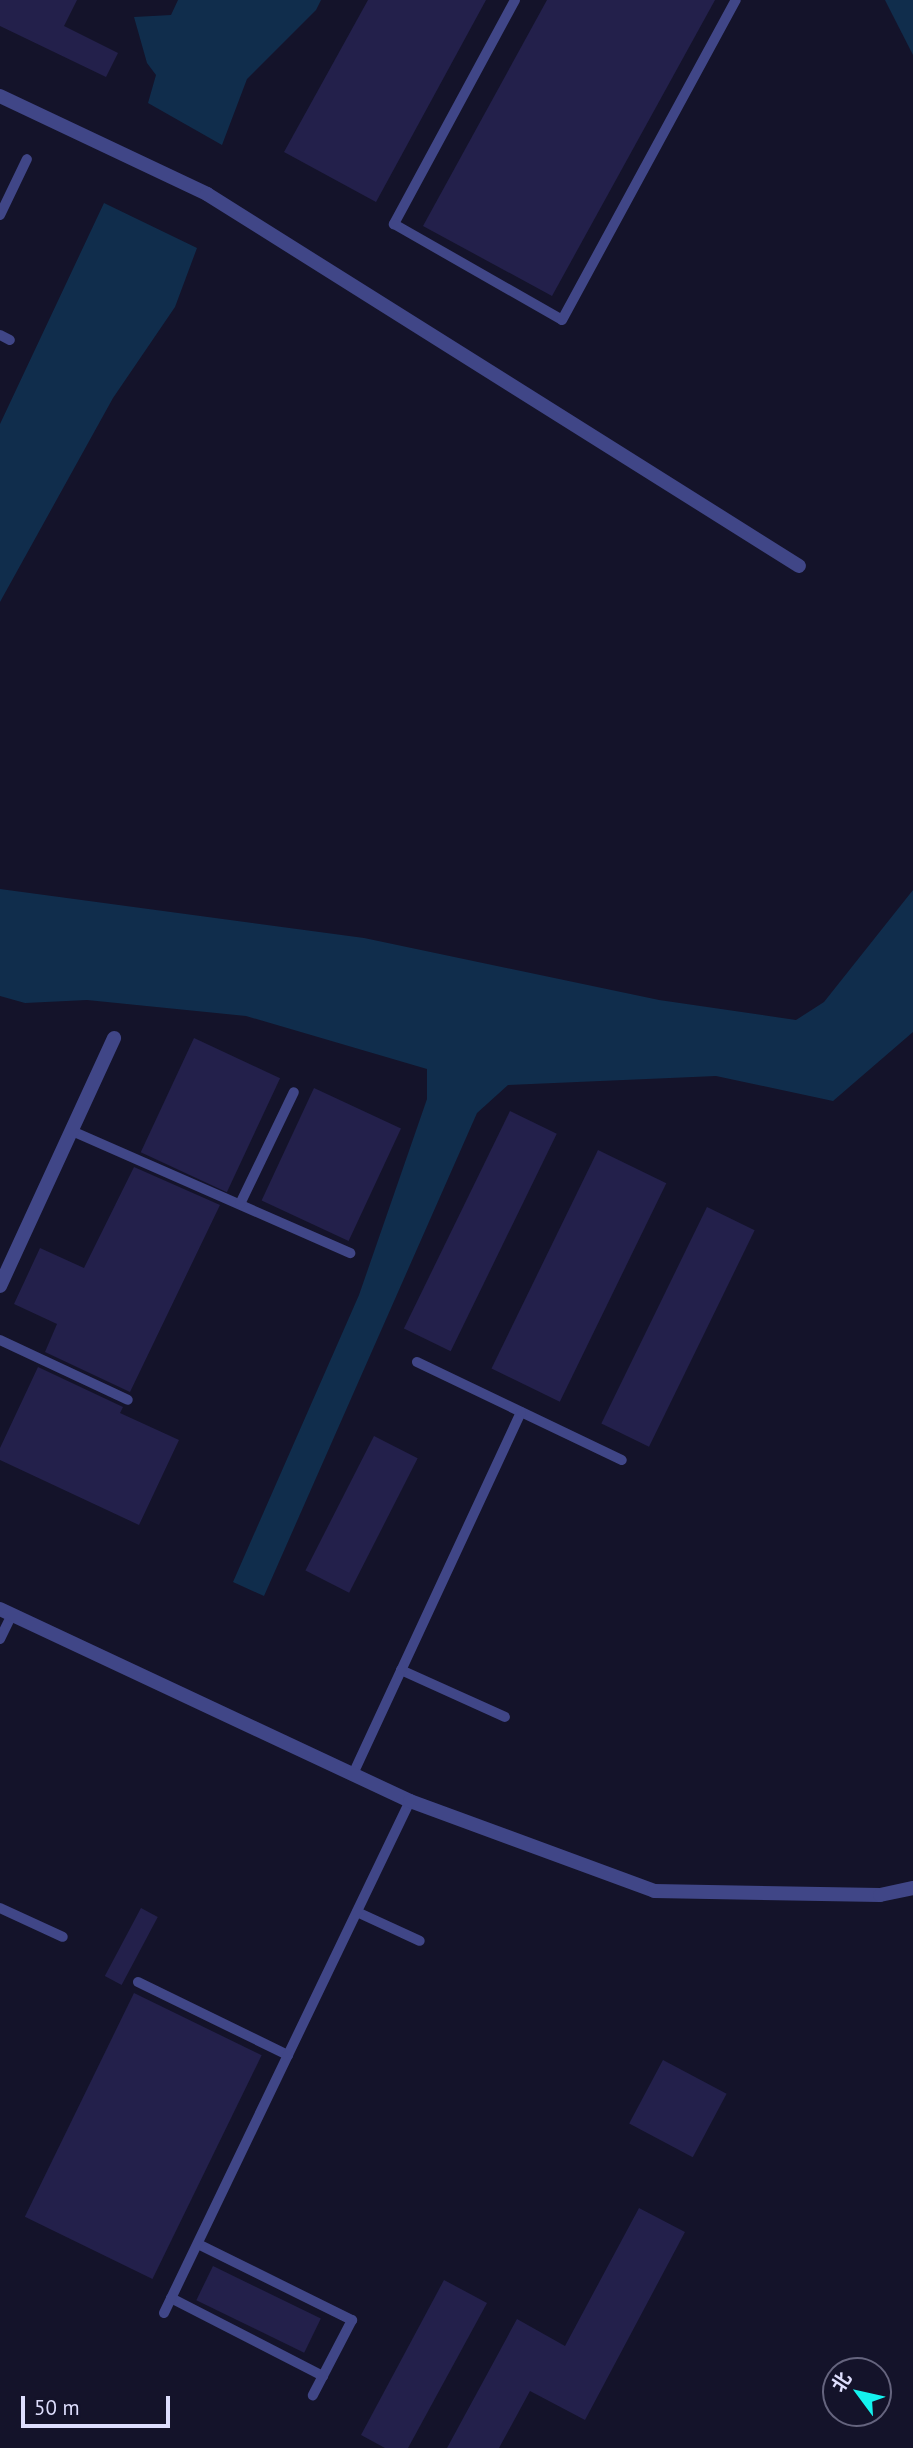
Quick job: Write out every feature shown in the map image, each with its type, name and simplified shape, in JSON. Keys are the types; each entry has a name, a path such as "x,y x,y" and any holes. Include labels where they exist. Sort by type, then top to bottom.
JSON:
{"street":[{"path":"0,96 207,194 799,566"},
{"path":"0,1286 114,1038"},
{"path":"6,1612 410,1801 654,1891 880,1895 913,1888"}],"lane":[{"path":"515,0 394,224 562,320 736,0"},
{"path":"0,215 27,159"},
{"path":"240,1205 294,1092"},
{"path":"72,1131 350,1252"},
{"path":"0,1340 128,1400"},
{"path":"417,1362 622,1460"},
{"path":"353,1774 522,1412"},
{"path":"0,1639 6,1612"},
{"path":"401,1670 505,1717"},
{"path":"164,2313 410,1801"},
{"path":"0,1908 64,1937"},
{"path":"357,1912 419,1941"},
{"path":"138,1982 288,2054"},
{"path":"198,2244 352,2320 313,2395"},
{"path":"171,2298 323,2376"}],"water":[{"path":"178,0 321,0 316,10 247,79 222,145 148,103 156,75 147,63 134,17 171,15"},
{"path":"885,0 913,0 913,55 888,6"},
{"path":"104,203 197,248 175,307 113,398 0,602 0,424"},
{"path":"0,889 364,938 659,1000 796,1020 824,1002 913,890 913,1032 833,1101 716,1076 508,1085 477,1113 264,1596 233,1582 359,1295 427,1099 427,1069 246,1016 87,1000 25,1003 0,996"}],"building":[{"path":"0,0 77,0 64,26 118,53 106,77 0,26"},
{"path":"368,0 486,0 376,202 284,152"},
{"path":"547,0 715,0 552,296 423,226"},
{"path":"194,1038 280,1078 227,1192 141,1152"},
{"path":"314,1088 401,1129 349,1241 262,1200"},
{"path":"510,1111 557,1134 451,1351 404,1329"},
{"path":"598,1150 666,1183 560,1402 491,1368"},
{"path":"134,1167 220,1205 130,1392 45,1352 57,1324 14,1304 40,1248 84,1268"},
{"path":"707,1207 755,1230 649,1447 601,1424"},
{"path":"38,1367 123,1407 120,1413 179,1440 139,1525 0,1460 0,1448"},
{"path":"374,1436 418,1458 349,1593 305,1571"},
{"path":"141,1908 158,1917 122,1985 105,1976"},
{"path":"134,1993 262,2055 152,2279 25,2217"},
{"path":"663,2060 727,2094 693,2157 629,2124"},
{"path":"639,2208 685,2232 585,2420 530,2391 499,2448 447,2448 517,2319 565,2346"},
{"path":"213,2266 321,2319 304,2353 196,2300"},
{"path":"444,2280 487,2303 408,2448 385,2448 361,2435"}]}
